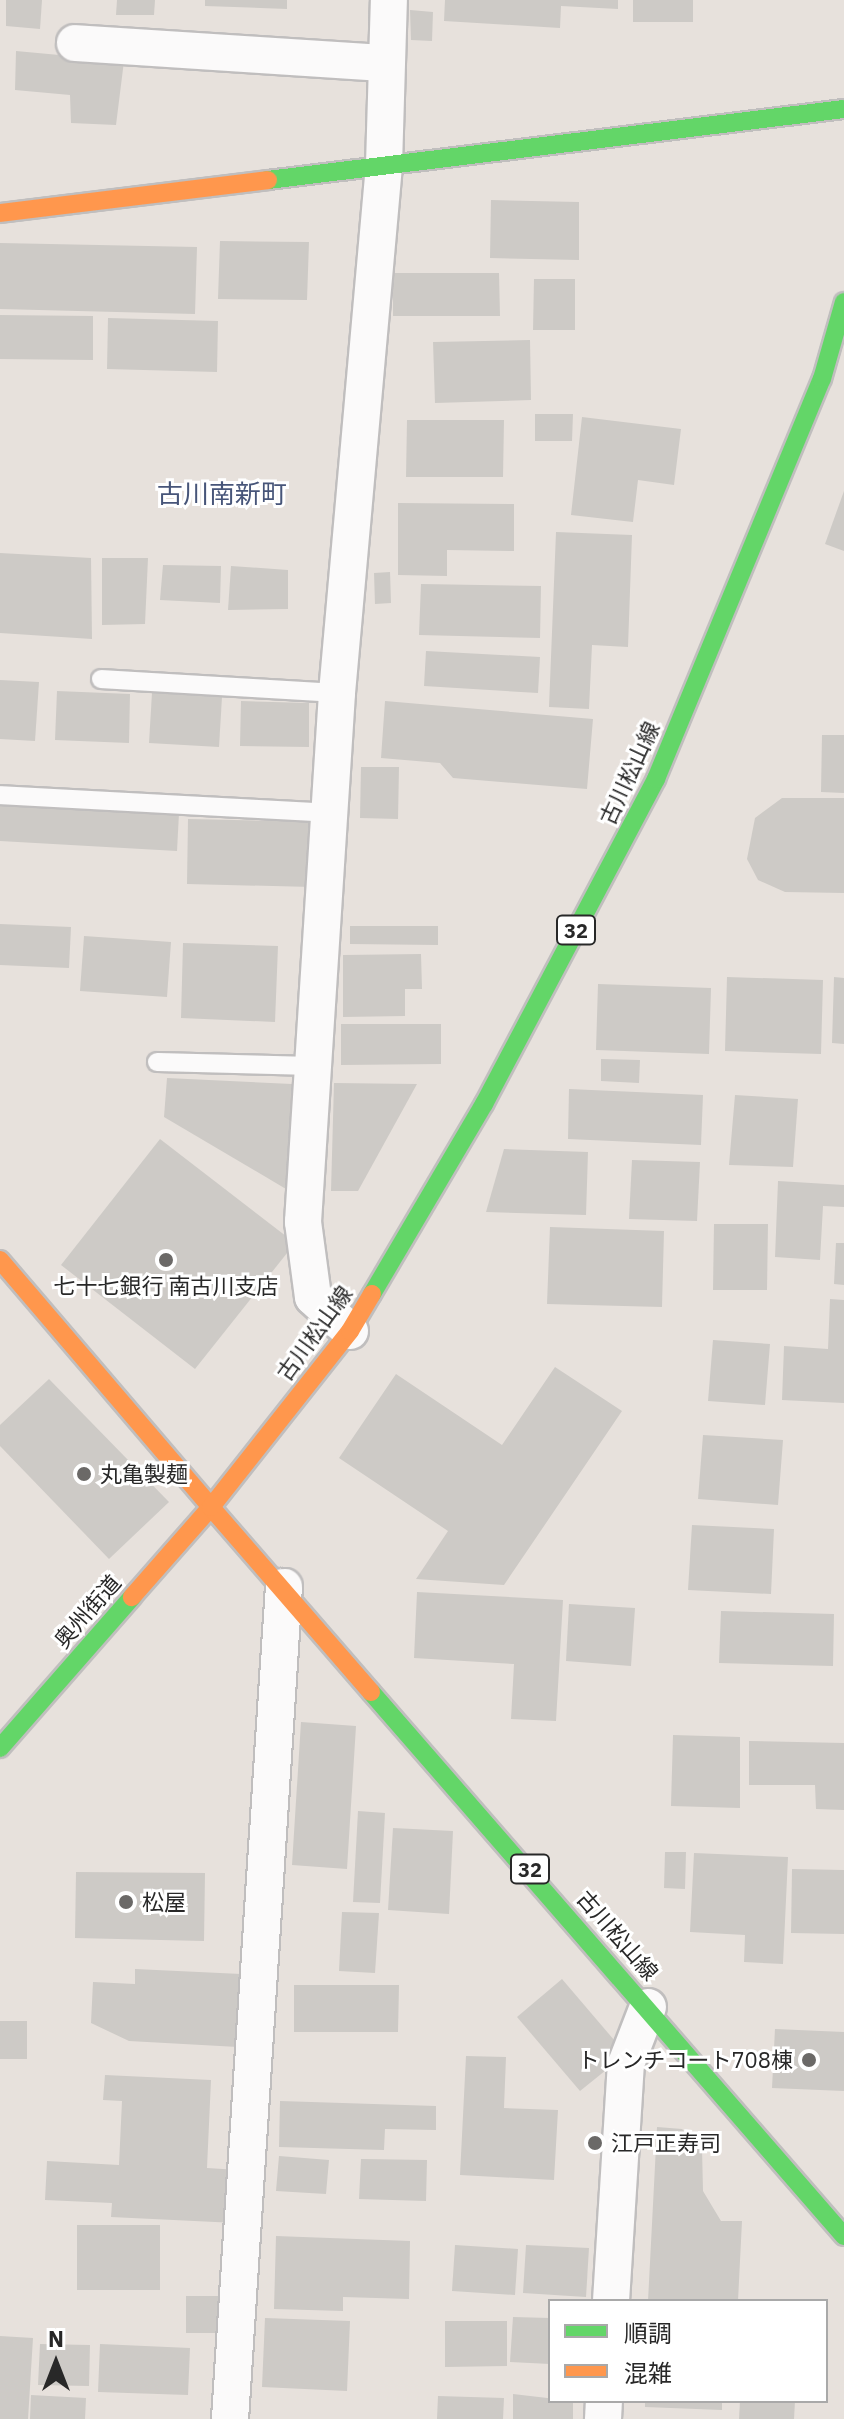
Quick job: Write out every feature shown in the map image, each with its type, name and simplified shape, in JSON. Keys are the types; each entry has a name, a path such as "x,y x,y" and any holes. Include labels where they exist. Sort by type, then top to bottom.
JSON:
{"main road":[{"path":"0,213 844,109"},
{"name":"古川松山線","path":"844,302 822,379 656,779 484,1104 350,1331 211,1507 284,1587 844,2236"},
{"path":"0,1260 211,1507"},
{"name":"奥州街道","path":"0,1748 211,1507"}],"street":[{"path":"350,1331 313,1297 303,1222 337,693 384,165 384,63 389,0"},
{"path":"75,43 384,63"},
{"path":"230,2419 284,1587"},
{"path":"611,2299 626,2064 648,2007"}],"lane":[{"path":"101,679 337,693"},
{"path":"0,795 329,813"},
{"path":"157,1062 313,1066"}],"building":[{"path":"6,0 42,0 40,29 6,26"},
{"path":"117,0 155,0 154,15 116,15"},
{"path":"205,0 287,0 287,9 205,6"},
{"path":"445,0 618,0 618,9 561,6 560,28 444,21"},
{"path":"633,0 693,0 693,22 633,22"},
{"path":"410,10 433,12 432,41 411,40"},
{"path":"16,51 124,61 116,125 71,123 70,95 15,90"},
{"path":"491,200 579,202 579,260 490,258"},
{"path":"220,241 309,242 307,300 218,299"},
{"path":"0,243 197,247 195,314 0,309"},
{"path":"393,273 499,273 500,316 393,316"},
{"path":"534,279 575,279 575,330 533,330"},
{"path":"0,315 93,316 93,360 0,359"},
{"path":"108,318 218,321 217,372 107,369"},
{"path":"530,340 531,400 435,403 433,342"},
{"path":"535,414 573,414 572,441 535,441"},
{"path":"582,417 681,429 674,485 638,480 633,522 571,515"},
{"path":"407,420 504,420 503,477 406,477"},
{"path":"844,491 844,551 825,544"},
{"path":"398,503 514,504 514,551 447,550 447,576 398,575"},
{"path":"556,532 632,535 628,647 592,645 589,709 549,707"},
{"path":"0,553 91,558 92,639 0,633"},
{"path":"102,558 148,558 145,624 102,625"},
{"path":"163,565 221,566 220,603 160,600"},
{"path":"231,566 288,570 288,609 228,610"},
{"path":"390,572 391,603 375,604 374,573"},
{"path":"421,584 541,586 540,638 419,635"},
{"path":"426,651 540,657 538,693 424,686"},
{"path":"0,680 39,682 35,741 0,739"},
{"path":"57,691 130,694 129,743 55,740"},
{"path":"152,693 222,697 219,747 149,743"},
{"path":"241,701 309,703 309,747 240,746"},
{"path":"385,701 593,719 587,789 453,778 440,763 381,758"},
{"path":"822,735 844,735 844,793 821,792"},
{"path":"361,767 399,767 398,819 360,818"},
{"path":"782,798 844,798 844,893 785,892 758,880 747,859 755,818"},
{"path":"0,804 179,813 177,851 0,841"},
{"path":"188,819 314,822 312,887 187,884"},
{"path":"0,924 71,927 69,968 0,965"},
{"path":"350,926 438,926 438,945 350,944"},
{"path":"84,936 171,942 167,997 80,991"},
{"path":"183,943 278,946 275,1022 181,1018"},
{"path":"421,954 422,989 405,989 405,1016 343,1017 343,955"},
{"path":"727,977 823,980 821,1054 725,1051"},
{"path":"834,977 844,978 844,1044 832,1043"},
{"path":"598,984 711,988 709,1054 596,1050"},
{"path":"341,1024 441,1024 441,1064 341,1065"},
{"path":"601,1059 640,1060 639,1083 601,1081"},
{"path":"167,1078 292,1084 286,1189 164,1117"},
{"path":"334,1083 417,1084 358,1191 331,1191"},
{"path":"569,1089 703,1095 701,1145 568,1139"},
{"path":"735,1095 798,1099 793,1167 729,1165"},
{"path":"160,1139 295,1243 195,1369 61,1265"},
{"path":"504,1149 588,1152 586,1215 486,1212"},
{"path":"632,1160 700,1162 697,1221 629,1219"},
{"path":"778,1181 844,1185 844,1207 823,1206 820,1260 775,1257"},
{"path":"714,1224 768,1224 767,1290 713,1290"},
{"path":"550,1227 664,1231 662,1307 547,1304"},
{"path":"836,1243 844,1243 844,1285 834,1284"},
{"path":"830,1299 844,1300 844,1403 782,1400 784,1346 828,1349"},
{"path":"713,1340 770,1344 765,1405 708,1401"},
{"path":"555,1367 622,1411 504,1585 416,1579 448,1531 339,1458 396,1374 502,1445"},
{"name":"丸亀製麺","path":"49,1379 169,1502 109,1559 0,1446 0,1425"},
{"path":"703,1435 783,1440 778,1505 698,1499"},
{"path":"692,1525 774,1529 771,1594 688,1590"},
{"path":"417,1592 563,1600 556,1721 511,1719 514,1664 414,1658"},
{"path":"569,1604 635,1608 631,1666 566,1661"},
{"path":"721,1611 834,1614 833,1666 719,1663"},
{"path":"301,1722 356,1726 347,1869 292,1865"},
{"path":"673,1735 740,1737 740,1808 671,1806"},
{"path":"749,1741 844,1743 844,1810 816,1809 815,1785 749,1785"},
{"path":"358,1811 385,1813 380,1903 353,1902"},
{"path":"393,1828 453,1831 449,1914 388,1910"},
{"path":"665,1852 686,1852 685,1889 664,1888"},
{"path":"694,1853 788,1857 783,1964 744,1962 745,1935 690,1932"},
{"path":"792,1869 844,1870 844,1934 791,1933"},
{"path":"76,1872 205,1873 204,1941 75,1938"},
{"path":"342,1912 379,1913 375,1973 339,1971"},
{"path":"135,1969 241,1974 238,2047 129,2041 91,2023 93,1982 135,1984"},
{"path":"562,1979 626,2054 580,2091 517,2017"},
{"path":"294,1985 399,1985 398,2032 294,2032"},
{"path":"0,2021 27,2021 27,2059 0,2059"},
{"name":"トレンチコート708棟","path":"775,2029 844,2032 844,2091 772,2088"},
{"path":"466,2056 506,2057 504,2108 558,2110 554,2180 460,2175"},
{"path":"105,2075 211,2080 207,2168 238,2170 236,2223 111,2217 112,2203 45,2200 47,2161 119,2165 122,2101 103,2100"},
{"path":"280,2101 436,2106 436,2130 385,2129 384,2150 279,2147"},
{"path":"657,2127 682,2129 702,2148 703,2191 721,2221 742,2221 738,2299 648,2299"},
{"path":"279,2156 329,2160 326,2194 276,2191"},
{"path":"361,2159 427,2160 426,2201 359,2199"},
{"path":"77,2225 160,2225 160,2290 77,2290"},
{"path":"276,2236 410,2241 409,2299 343,2297 343,2311 274,2309"},
{"path":"455,2245 518,2249 515,2295 452,2291"},
{"path":"526,2245 589,2248 586,2297 523,2293"},
{"path":"186,2296 225,2296 225,2333 186,2333"},
{"path":"513,2317 548,2318 548,2364 510,2362"},
{"path":"265,2318 350,2321 347,2391 262,2387"},
{"path":"445,2321 507,2321 507,2366 445,2367"},
{"path":"0,2336 33,2338 28,2419 0,2419"},
{"path":"40,2344 90,2345 89,2386 38,2385"},
{"path":"100,2344 190,2348 188,2395 98,2392"},
{"path":"513,2394 548,2398 548,2403 573,2403 573,2419 513,2419"},
{"path":"31,2395 86,2398 85,2419 30,2419"},
{"path":"438,2396 504,2398 503,2419 437,2419"},
{"path":"645,2403 722,2403 722,2410 645,2407"},
{"path":"740,2403 795,2403 794,2419 739,2419"}],"traffic: fast":[{"path":"268,180 844,109"},
{"path":"372,1294 484,1104 656,779 822,379 844,302"},
{"path":"0,1748 132,1597"},
{"path":"371,1692 844,2236"}],"traffic: slow":[{"path":"0,213 268,180"},
{"path":"0,1260 211,1507 132,1597"},
{"path":"371,1692 211,1507 350,1331 372,1294"}],"place":[{"name":"七十七銀行 南古川支店","path":"166,1260"},
{"name":"丸亀製麺","path":"84,1474"},
{"name":"松屋","path":"126,1902"},
{"name":"トレンチコート708棟","path":"809,2060"},
{"name":"江戸正寿司","path":"595,2143"}],"district":[{"name":"古川南新町","path":"222,494"}]}
